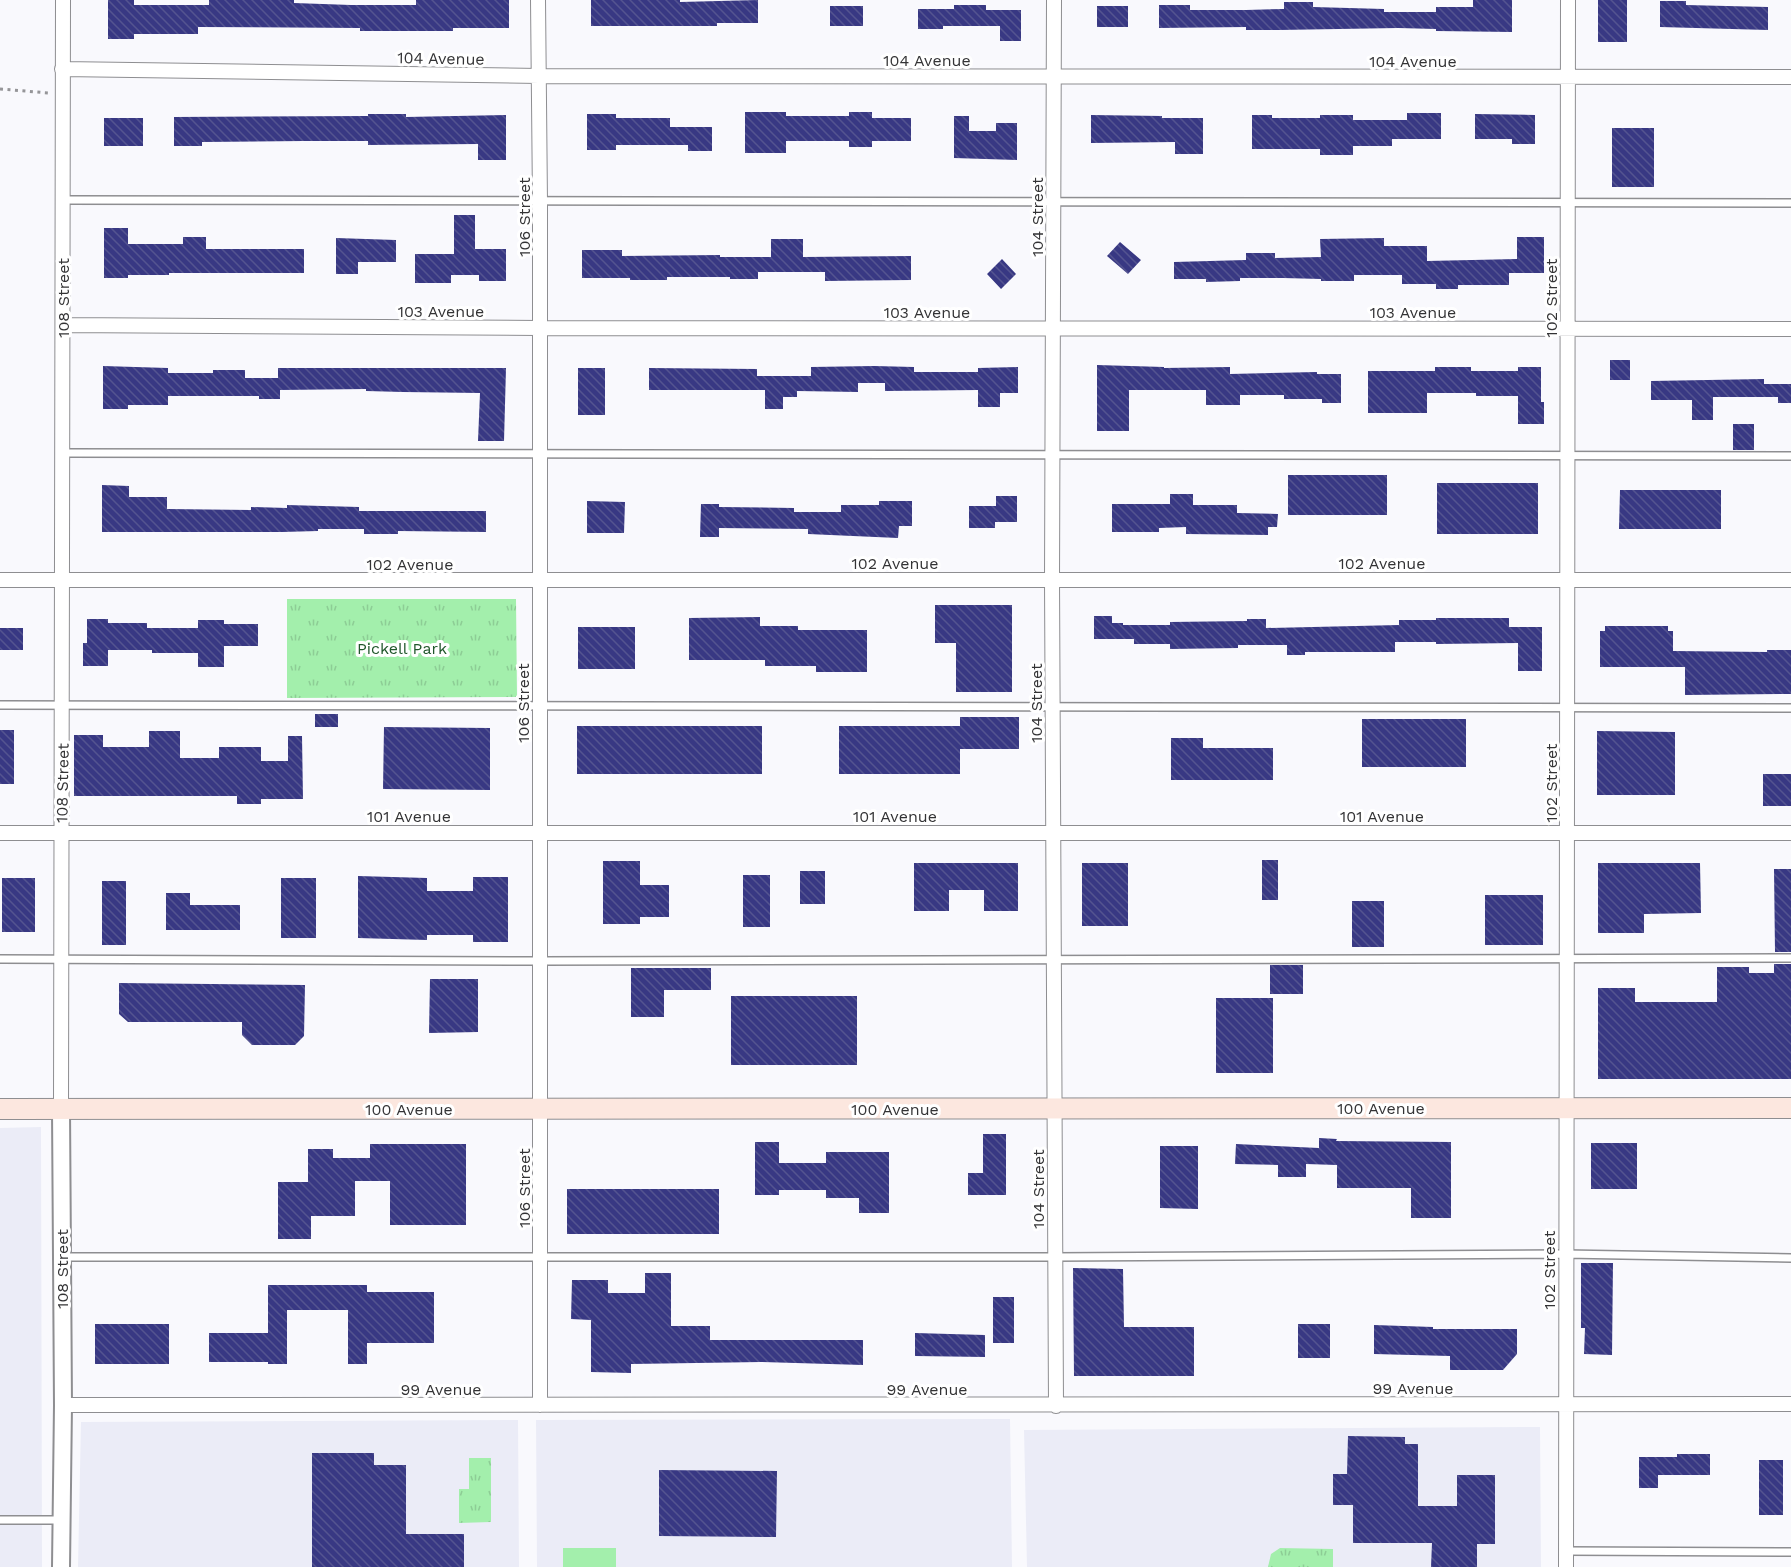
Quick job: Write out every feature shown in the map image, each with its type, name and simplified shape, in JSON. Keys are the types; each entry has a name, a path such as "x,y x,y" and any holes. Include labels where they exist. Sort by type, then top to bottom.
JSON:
{"main road":[{"name":"100 Avenue","path":"0,1109 1791,1108"}],"street":[{"name":"108 Street","path":"61,1567 63,0"},
{"name":"106 Street","path":"538,0 541,454 540,1405"},
{"name":"104 Street","path":"1053,0 1052,580 1056,1406"},
{"name":"102 Street","path":"1566,1567 1568,0"},
{"name":"104 Avenue","path":"62,69 539,75 1791,77"},
{"name":"103 Avenue","path":"63,325 540,328 1791,329"},
{"name":"102 Avenue","path":"0,580 1791,580"},
{"name":"101 Avenue","path":"0,833 1791,833"},
{"name":"99 Avenue","path":"63,1405 1791,1404"}],"lane":[{"path":"63,200 1791,203"},
{"path":"61,453 1791,456"},
{"path":"0,705 1791,708"},
{"path":"0,959 540,961 1791,958"},
{"path":"62,1257 1055,1257 1565,1254 1791,1258"},
{"path":"0,1520 61,1520"},
{"path":"1566,1551 1791,1552"}],"path":[{"path":"0,89 63,94"}],"shaded area":[{"path":"41,1127 42,1567 0,1567 0,1128"},
{"path":"1010,1419 1012,1567 537,1567 536,1420"},
{"path":"518,1420 519,1567 78,1567 81,1422"},
{"path":"1540,1427 1541,1567 1027,1567 1024,1430"}],"green space":[{"name":"Pickell Park","path":"287,599 516,599 517,697 287,698"},
{"path":"469,1458 491,1458 491,1522 459,1523 459,1489 469,1489"},
{"path":"563,1548 616,1548 616,1567 563,1567"},
{"path":"1280,1548 1333,1549 1333,1567 1268,1567 1271,1554"}],"building":[{"path":"108,0 134,0 134,5 209,5 209,0 294,0 294,3 416,5 416,0 509,0 509,28 453,28 453,31 360,31 360,28 198,27 198,34 134,34 134,39 108,39"},
{"path":"591,0 680,0 680,2 758,0 758,23 717,23 717,26 591,26"},
{"path":"1473,0 1512,0 1512,32 1398,28 1246,30 1246,27 1159,28 1159,5 1190,5 1190,10 1246,10 1284,9 1284,2 1313,2 1313,7 1384,9 1384,12 1436,12 1436,7 1473,7"},
{"path":"1598,0 1627,0 1627,42 1598,42"},
{"path":"1660,1 1686,1 1686,5 1768,7 1768,30 1660,27"},
{"path":"954,5 986,5 986,10 1021,10 1021,41 1000,41 1000,26 943,26 943,29 918,29 918,9 954,9"},
{"path":"830,6 863,6 863,26 830,26"},
{"path":"1097,6 1128,6 1128,27 1097,27"},
{"path":"745,112 786,112 786,116 849,116 849,112 872,112 872,118 911,118 911,141 872,141 872,147 849,147 849,141 786,141 786,153 745,153"},
{"path":"1407,113 1441,113 1441,139 1392,139 1392,146 1353,146 1353,155 1320,155 1320,149 1252,149 1252,115 1272,115 1272,118 1320,118 1320,115 1353,115 1353,120 1407,120"},
{"path":"368,114 406,114 406,117 506,115 506,160 478,160 478,144 368,145 368,141 303,141 202,142 202,146 174,146 174,117 368,116"},
{"path":"587,114 616,114 616,118 670,118 670,127 712,127 712,151 688,151 688,145 616,145 616,150 587,150"},
{"path":"1475,114 1535,115 1535,144 1512,144 1512,139 1475,139"},
{"path":"1091,115 1203,118 1203,154 1175,154 1175,142 1091,143"},
{"path":"954,116 969,116 969,131 996,131 996,123 1017,123 1017,160 954,158"},
{"path":"104,118 143,118 143,146 104,146"},
{"path":"1612,128 1654,128 1654,187 1612,187"},
{"path":"454,215 475,215 475,249 506,249 506,281 479,281 479,275 451,275 451,283 415,283 415,254 454,254"},
{"path":"104,228 128,228 128,244 183,244 183,237 206,237 206,249 304,249 304,273 169,273 169,275 128,275 128,278 104,278"},
{"path":"1517,237 1544,237 1544,273 1509,273 1509,285 1458,285 1458,289 1436,289 1436,284 1402,284 1402,275 1354,275 1354,281 1240,278 1240,281 1206,282 1206,279 1174,279 1174,262 1246,260 1246,253 1275,253 1275,258 1321,257 1320,239 1384,238 1384,246 1427,246 1427,261 1517,259"},
{"path":"336,238 396,240 396,262 358,262 358,274 336,274"},
{"path":"771,239 803,239 803,257 911,256 911,280 825,281 825,272 758,272 758,279 730,279 730,277 667,277 667,280 582,278 582,250 622,250 622,256 771,257"},
{"path":"1120,242 1141,260 1128,274 1107,256"},
{"path":"1002,259 1016,274 1001,289 987,274"},
{"path":"1610,360 1630,360 1630,380 1610,380"},
{"path":"1097,365 1164,368 1230,367 1230,374 1317,372 1317,374 1341,374 1341,403 1322,403 1322,399 1284,399 1284,395 1240,395 1240,405 1206,405 1206,390 1129,390 1129,431 1097,431"},
{"path":"103,366 168,368 168,373 245,370 245,378 278,378 278,368 506,368 504,441 478,441 480,393 366,391 366,389 280,390 280,399 259,399 259,396 168,396 168,405 128,405 128,409 103,409"},
{"path":"811,367 914,367 914,372 978,372 978,368 1018,367 1018,393 1000,393 1000,407 978,407 978,390 885,391 885,383 858,383 858,392 797,391 797,397 783,397 783,409 765,409 765,390 649,390 649,368 757,369 757,376 811,376"},
{"path":"1435,367 1471,367 1471,371 1518,371 1518,367 1541,367 1541,402 1544,402 1544,424 1518,424 1518,396 1476,396 1476,393 1427,393 1427,413 1368,413 1368,371 1435,371"},
{"path":"578,368 605,368 605,415 578,415"},
{"path":"1764,379 1764,384 1791,384 1791,403 1778,403 1778,397 1713,397 1713,420 1692,420 1692,400 1651,400 1651,381"},
{"path":"1733,424 1754,424 1754,450 1733,450"},
{"path":"1288,475 1387,475 1387,515 1288,515"},
{"path":"1437,483 1538,483 1538,534 1437,534"},
{"path":"102,485 129,486 129,497 167,497 167,509 251,510 251,507 287,508 287,505 359,507 359,511 486,511 486,532 398,531 398,534 364,534 364,529 318,529 318,531 282,532 102,532"},
{"path":"1620,490 1721,490 1721,529 1619,529"},
{"path":"1170,494 1193,494 1193,505 1237,505 1237,513 1278,514 1277,527 1268,527 1268,535 1186,534 1186,527 1159,528 1159,532 1112,532 1112,504 1170,504"},
{"path":"996,496 1017,496 1017,522 995,522 995,528 969,528 969,506 996,506"},
{"path":"587,501 625,502 624,533 587,533"},
{"path":"879,501 912,501 912,526 899,526 898,538 808,534 808,529 719,528 719,537 700,537 701,504 719,504 719,507 794,508 794,512 841,512 841,505 879,505"},
{"path":"935,605 1012,605 1012,692 956,692 956,643 935,643"},
{"path":"1094,616 1112,616 1112,623 1123,623 1123,625 1170,625 1170,622 1266,619 1266,628 1399,625 1399,620 1436,620 1436,618 1509,618 1509,627 1542,627 1542,671 1518,671 1518,643 1395,642 1395,652 1305,652 1305,655 1287,655 1287,645 1170,649 1170,644 1134,644 1134,639 1094,639"},
{"path":"760,617 760,626 798,626 798,630 867,630 867,672 816,672 816,666 765,666 765,660 689,660 689,618"},
{"path":"87,619 108,619 108,623 147,623 147,628 198,628 198,620 224,620 224,624 258,624 258,646 224,646 224,667 198,667 198,653 152,653 152,650 108,650 108,666 83,666 83,643 87,643"},
{"path":"1605,626 1668,626 1668,631 1673,631 1673,651 1791,650 1791,694 1685,695 1685,667 1600,667 1600,631 1605,631"},
{"path":"578,627 635,627 635,669 578,669"},
{"path":"0,628 23,628 23,650 0,650"},
{"path":"315,714 338,714 338,727 315,727"},
{"path":"960,717 1019,717 1019,749 960,749 960,774 839,774 839,726 960,726"},
{"path":"1362,719 1466,719 1466,767 1362,767"},
{"path":"577,726 762,726 762,774 577,774"},
{"path":"384,727 490,728 490,790 383,789"},
{"path":"0,730 14,730 14,784 0,784"},
{"path":"149,731 180,731 180,758 219,758 219,747 261,747 261,761 288,761 288,736 302,736 303,799 261,799 261,804 237,804 237,796 74,796 74,735 103,735 103,747 149,747"},
{"path":"1597,731 1675,732 1675,795 1597,795"},
{"path":"1171,738 1203,738 1203,748 1273,748 1273,780 1171,780"},
{"path":"1763,774 1791,774 1791,806 1763,806"},
{"path":"1262,860 1278,860 1278,900 1262,900"},
{"path":"603,861 640,861 640,885 669,885 669,917 640,917 640,924 603,924"},
{"path":"914,863 1018,863 1018,911 984,911 984,890 949,890 949,911 914,911"},
{"path":"1082,863 1128,863 1128,926 1082,926"},
{"path":"1598,863 1700,863 1701,913 1644,914 1644,933 1598,933"},
{"path":"1774,869 1791,869 1791,952 1775,952"},
{"path":"800,871 825,871 825,904 800,904"},
{"path":"743,875 770,875 770,927 743,927"},
{"path":"358,876 427,878 427,891 473,891 473,877 508,877 508,942 473,942 473,935 427,935 427,940 358,938"},
{"path":"2,878 35,878 35,932 2,932"},
{"path":"281,878 316,878 316,938 281,938"},
{"path":"102,881 126,881 126,945 102,945"},
{"path":"166,893 190,893 190,905 240,905 240,930 166,930"},
{"path":"1485,895 1543,895 1543,945 1485,945"},
{"path":"1352,901 1384,901 1384,947 1352,947"},
{"path":"1774,964 1791,964 1791,1079 1598,1079 1598,988 1635,988 1635,1002 1717,1002 1717,967 1749,967 1749,973 1774,973"},
{"path":"1270,965 1303,965 1303,994 1270,994"},
{"path":"631,968 711,968 711,990 664,990 664,1017 631,1017"},
{"path":"430,979 478,979 478,1032 429,1033"},
{"path":"119,983 305,985 304,1036 295,1045 252,1045 242,1035 242,1022 128,1022 119,1014"},
{"path":"731,996 857,996 857,1065 731,1065"},
{"path":"1216,998 1273,998 1273,1073 1216,1073"},
{"path":"983,1134 1006,1134 1006,1195 968,1195 968,1173 983,1173"},
{"path":"1319,1138 1337,1139 1336,1141 1451,1142 1451,1218 1411,1218 1411,1188 1337,1188 1337,1165 1306,1164 1306,1177 1278,1177 1278,1165 1235,1164 1236,1144 1319,1148"},
{"path":"755,1142 779,1142 779,1163 826,1163 826,1152 889,1152 889,1213 859,1213 859,1198 826,1198 826,1190 779,1190 779,1195 755,1195"},
{"path":"1591,1143 1637,1143 1637,1189 1591,1189"},
{"path":"370,1144 466,1144 466,1225 390,1225 390,1181 355,1181 355,1216 311,1216 311,1239 278,1239 278,1182 308,1182 308,1149 333,1149 333,1158 370,1158"},
{"path":"1160,1146 1198,1146 1198,1209 1160,1208"},
{"path":"567,1189 719,1189 719,1234 567,1234"},
{"path":"1581,1263 1613,1263 1612,1355 1584,1354 1585,1328 1581,1328"},
{"path":"1073,1268 1123,1269 1124,1327 1194,1327 1194,1376 1074,1376"},
{"path":"645,1273 671,1273 671,1326 710,1326 710,1340 863,1340 863,1365 761,1362 631,1364 631,1373 591,1372 591,1320 571,1319 572,1280 608,1280 608,1293 645,1293"},
{"path":"268,1285 367,1285 367,1292 434,1292 434,1343 367,1343 367,1364 348,1364 348,1310 287,1310 287,1364 209,1362 209,1333 268,1333"},
{"path":"993,1297 1014,1297 1014,1343 993,1343"},
{"path":"95,1324 169,1324 169,1364 95,1364"},
{"path":"1298,1324 1330,1324 1330,1358 1298,1358"},
{"path":"1374,1325 1433,1327 1433,1329 1517,1329 1517,1354 1503,1370 1450,1370 1450,1356 1374,1354"},
{"path":"915,1333 985,1335 985,1357 915,1356"},
{"path":"1348,1436 1405,1437 1405,1444 1418,1444 1418,1506 1457,1506 1457,1475 1495,1475 1495,1544 1477,1544 1477,1567 1431,1567 1432,1543 1353,1543 1353,1505 1333,1505 1333,1474 1347,1474"},
{"path":"312,1453 374,1453 374,1465 406,1465 406,1534 464,1534 464,1567 312,1567"},
{"path":"1677,1454 1710,1454 1710,1475 1658,1475 1658,1488 1639,1488 1639,1457 1677,1457"},
{"path":"1759,1460 1783,1460 1783,1515 1759,1515"},
{"path":"659,1470 777,1471 776,1537 659,1536"}]}
